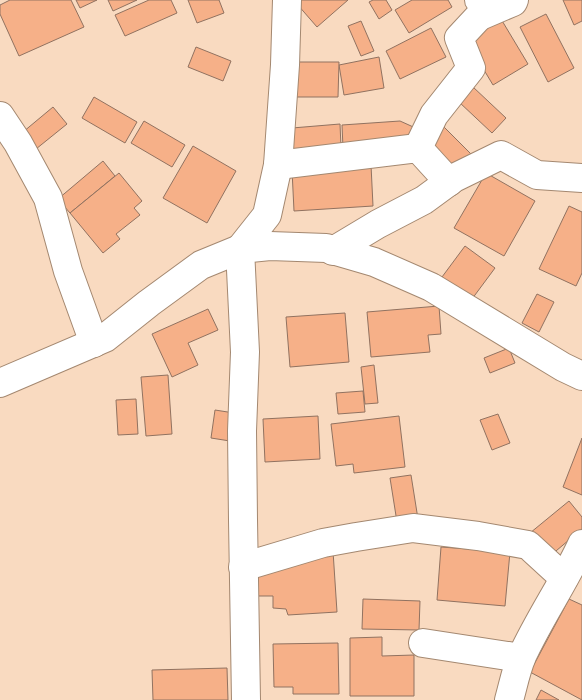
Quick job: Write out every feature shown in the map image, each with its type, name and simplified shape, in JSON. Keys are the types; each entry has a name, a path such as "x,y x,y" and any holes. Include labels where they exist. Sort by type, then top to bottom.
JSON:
{"street":[{"path":"246,700 242,431 245,352 240,249 266,215 278,165 285,65 287,0"},
{"path":"418,148 434,115 471,68 459,38 479,8 513,2 514,0"},
{"path":"2,119 18,143 48,198 68,271 94,343"},
{"path":"278,165 418,148"},
{"path":"418,148 449,182"},
{"path":"333,251 378,224 424,200 449,182 501,155 537,176 582,178"},
{"path":"0,383 105,338 149,302 202,265 240,249 270,246 326,248 374,262 430,287 563,367 582,376"},
{"path":"244,566 324,543 413,528 478,536 528,545 564,578"},
{"path":"509,700 521,658 582,544"},
{"path":"423,643 521,658"}],"building":[{"path":"10,0 71,0 84,27 19,56 0,14 0,5"},
{"path":"76,0 97,0 80,8"},
{"path":"108,0 137,0 113,11"},
{"path":"149,0 171,0 177,13 125,36 115,15"},
{"path":"188,0 219,0 224,13 197,23"},
{"path":"302,0 348,0 317,27 297,4"},
{"path":"373,0 386,0 392,10 379,19 369,2"},
{"path":"412,0 448,0 452,7 409,33 395,10"},
{"path":"563,0 582,0 582,21 574,25"},
{"path":"546,14 574,68 548,82 520,27"},
{"path":"501,19 528,64 493,85 466,40"},
{"path":"361,21 374,51 361,56 348,26"},
{"path":"431,28 446,57 400,79 386,51"},
{"path":"196,47 231,61 223,81 188,67"},
{"path":"379,57 384,88 344,95 339,65"},
{"path":"293,62 339,62 338,97 293,97"},
{"path":"473,87 506,118 492,133 459,102"},
{"path":"94,97 137,122 125,143 82,118"},
{"path":"53,107 67,124 36,149 23,132"},
{"path":"144,121 185,145 172,167 131,143"},
{"path":"400,121 420,130 402,144 343,148 342,125"},
{"path":"340,124 341,147 293,151 292,128"},
{"path":"444,127 473,156 457,172 428,143"},
{"path":"193,146 236,171 207,223 163,198"},
{"path":"103,161 115,176 70,213 58,199"},
{"path":"371,165 373,206 294,211 292,170"},
{"path":"119,173 142,201 134,208 140,215 116,234 120,239 103,253 70,213"},
{"path":"486,173 535,201 504,256 454,228"},
{"path":"569,206 582,212 582,273 576,286 539,269"},
{"path":"465,246 495,268 472,299 442,277"},
{"path":"537,294 554,302 539,332 522,323"},
{"path":"439,306 441,334 428,335 430,352 371,357 367,312"},
{"path":"208,309 218,330 188,343 198,365 172,377 152,334"},
{"path":"345,313 349,362 290,367 286,317"},
{"path":"509,348 515,363 490,373 484,358"},
{"path":"374,365 378,403 365,404 361,367"},
{"path":"168,375 172,434 146,436 141,377"},
{"path":"363,391 365,412 338,414 336,393"},
{"path":"136,399 138,434 118,435 116,400"},
{"path":"215,410 234,413 230,441 211,438"},
{"path":"498,414 510,443 492,450 480,420"},
{"path":"318,416 320,459 265,462 263,419"},
{"path":"399,416 405,467 354,473 353,464 336,466 331,424"},
{"path":"582,438 582,495 563,487"},
{"path":"411,475 418,519 397,522 390,478"},
{"path":"569,501 582,517 582,529 550,556 530,533"},
{"path":"441,547 510,552 505,606 437,600"},
{"path":"333,551 337,612 288,615 286,609 273,608 273,596 258,596 255,576"},
{"path":"363,599 420,601 419,630 362,629"},
{"path":"569,599 582,605 582,700 530,672"},
{"path":"382,637 382,656 414,655 414,696 350,696 350,638"},
{"path":"338,643 339,694 293,694 293,687 274,687 273,644"},
{"path":"227,668 228,700 153,700 152,670"},
{"path":"541,690 559,700 536,700"}]}
